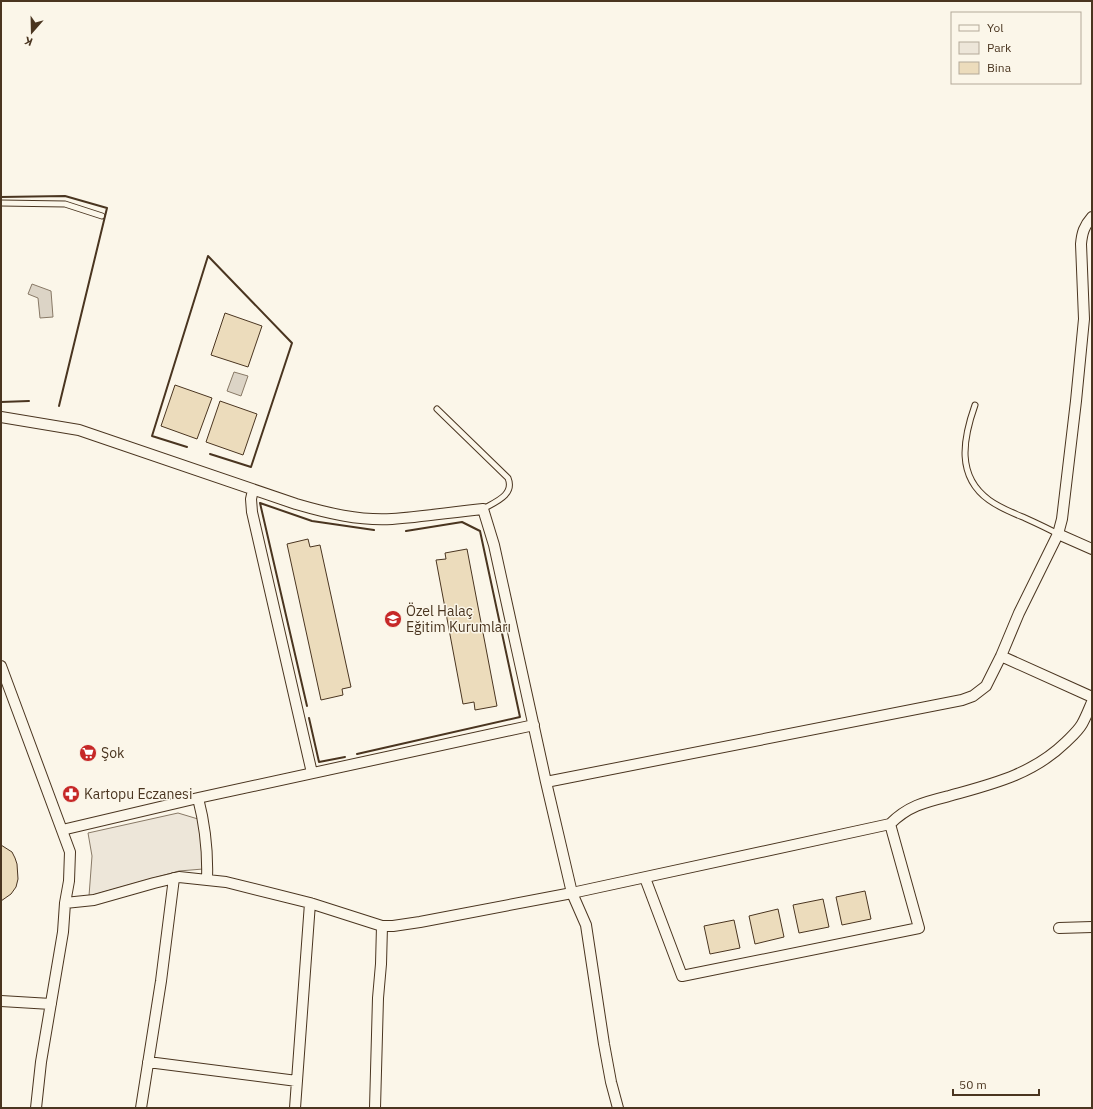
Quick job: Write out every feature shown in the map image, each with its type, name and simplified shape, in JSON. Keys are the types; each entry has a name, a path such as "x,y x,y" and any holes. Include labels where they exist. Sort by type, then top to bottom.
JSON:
{"street":[{"path":"546,782 962,700 973,696 986,686 1019,613 1058,534 1062,519 1088,319 1081,244 1082,233 1086,224 1092,217"},
{"path":"1,416 79,430 253,490 328,513 356,518 391,519 483,509 494,545 572,893 586,925 604,1044 611,1082 618,1108"},
{"path":"253,490 251,498 252,512 312,773"},
{"path":"1058,534 1092,549"},
{"path":"1000,656 1092,697"},
{"path":"1,666 70,852 69,880 65,903 63,932 41,1062 36,1108"},
{"path":"65,903 94,900 179,877 226,882 310,903 382,926 393,926 572,893 890,824 913,806 1007,779 1023,773 1039,764 1052,755 1070,738 1081,725 1092,702"},
{"path":"62,830 198,798 534,725"},
{"path":"198,798 208,850 207,879"},
{"path":"645,878 682,976 919,928 890,824"},
{"path":"141,1108 161,981 174,878"},
{"path":"295,1108 310,903"},
{"path":"375,1108 378,998 382,926"},
{"path":"1059,928 1092,927"},
{"path":"1,1001 51,1004"},
{"path":"148,1062 297,1081"}],"lane":[{"path":"1,203 65,204 102,216"},
{"path":"975,405 970,421 964,452 968,476 988,500 1058,534"},
{"path":"437,408 508,478 510,487 505,496 483,509"}],"green space":[{"path":"178,813 198,819 204,838 203,869 179,871 89,896 92,856 88,833"}],"shaded area":[{"path":"32,284 51,291 53,317 40,318 38,298 28,294"},
{"path":"234,372 248,376 241,396 227,391"}],"building":[{"path":"225,313 262,326 248,367 211,355"},
{"path":"175,385 212,398 197,439 161,426"},
{"path":"220,401 257,414 243,455 206,442"},
{"path":"308,539 310,547 320,545 351,687 342,689 343,695 321,700 287,544"},
{"path":"467,549 497,706 475,710 474,702 463,704 436,560 446,559 445,553"},
{"path":"1,845 12,852 15,858 18,879 16,887 11,894 1,901"},
{"path":"865,891 871,919 842,925 836,897"},
{"path":"823,899 829,927 799,933 793,905"},
{"path":"778,909 784,937 755,944 749,916"},
{"path":"734,920 740,948 710,954 704,926"}],"wall":[{"path":"1,197 65,196 107,208 59,406"},
{"path":"187,447 152,436 208,256 292,343 251,467 210,454"},
{"path":"1,402 29,401"},
{"path":"307,706 260,503 312,521 374,530"},
{"path":"357,754 520,717 480,531 462,522 406,531"},
{"path":"309,718 319,762 345,757"}],"place":[{"name":"Özel Halaç Eğitim Kurumları","path":"393,619"},
{"name":"Şok","path":"88,753"},
{"name":"Kartopu Eczanesi","path":"71,794"}]}
